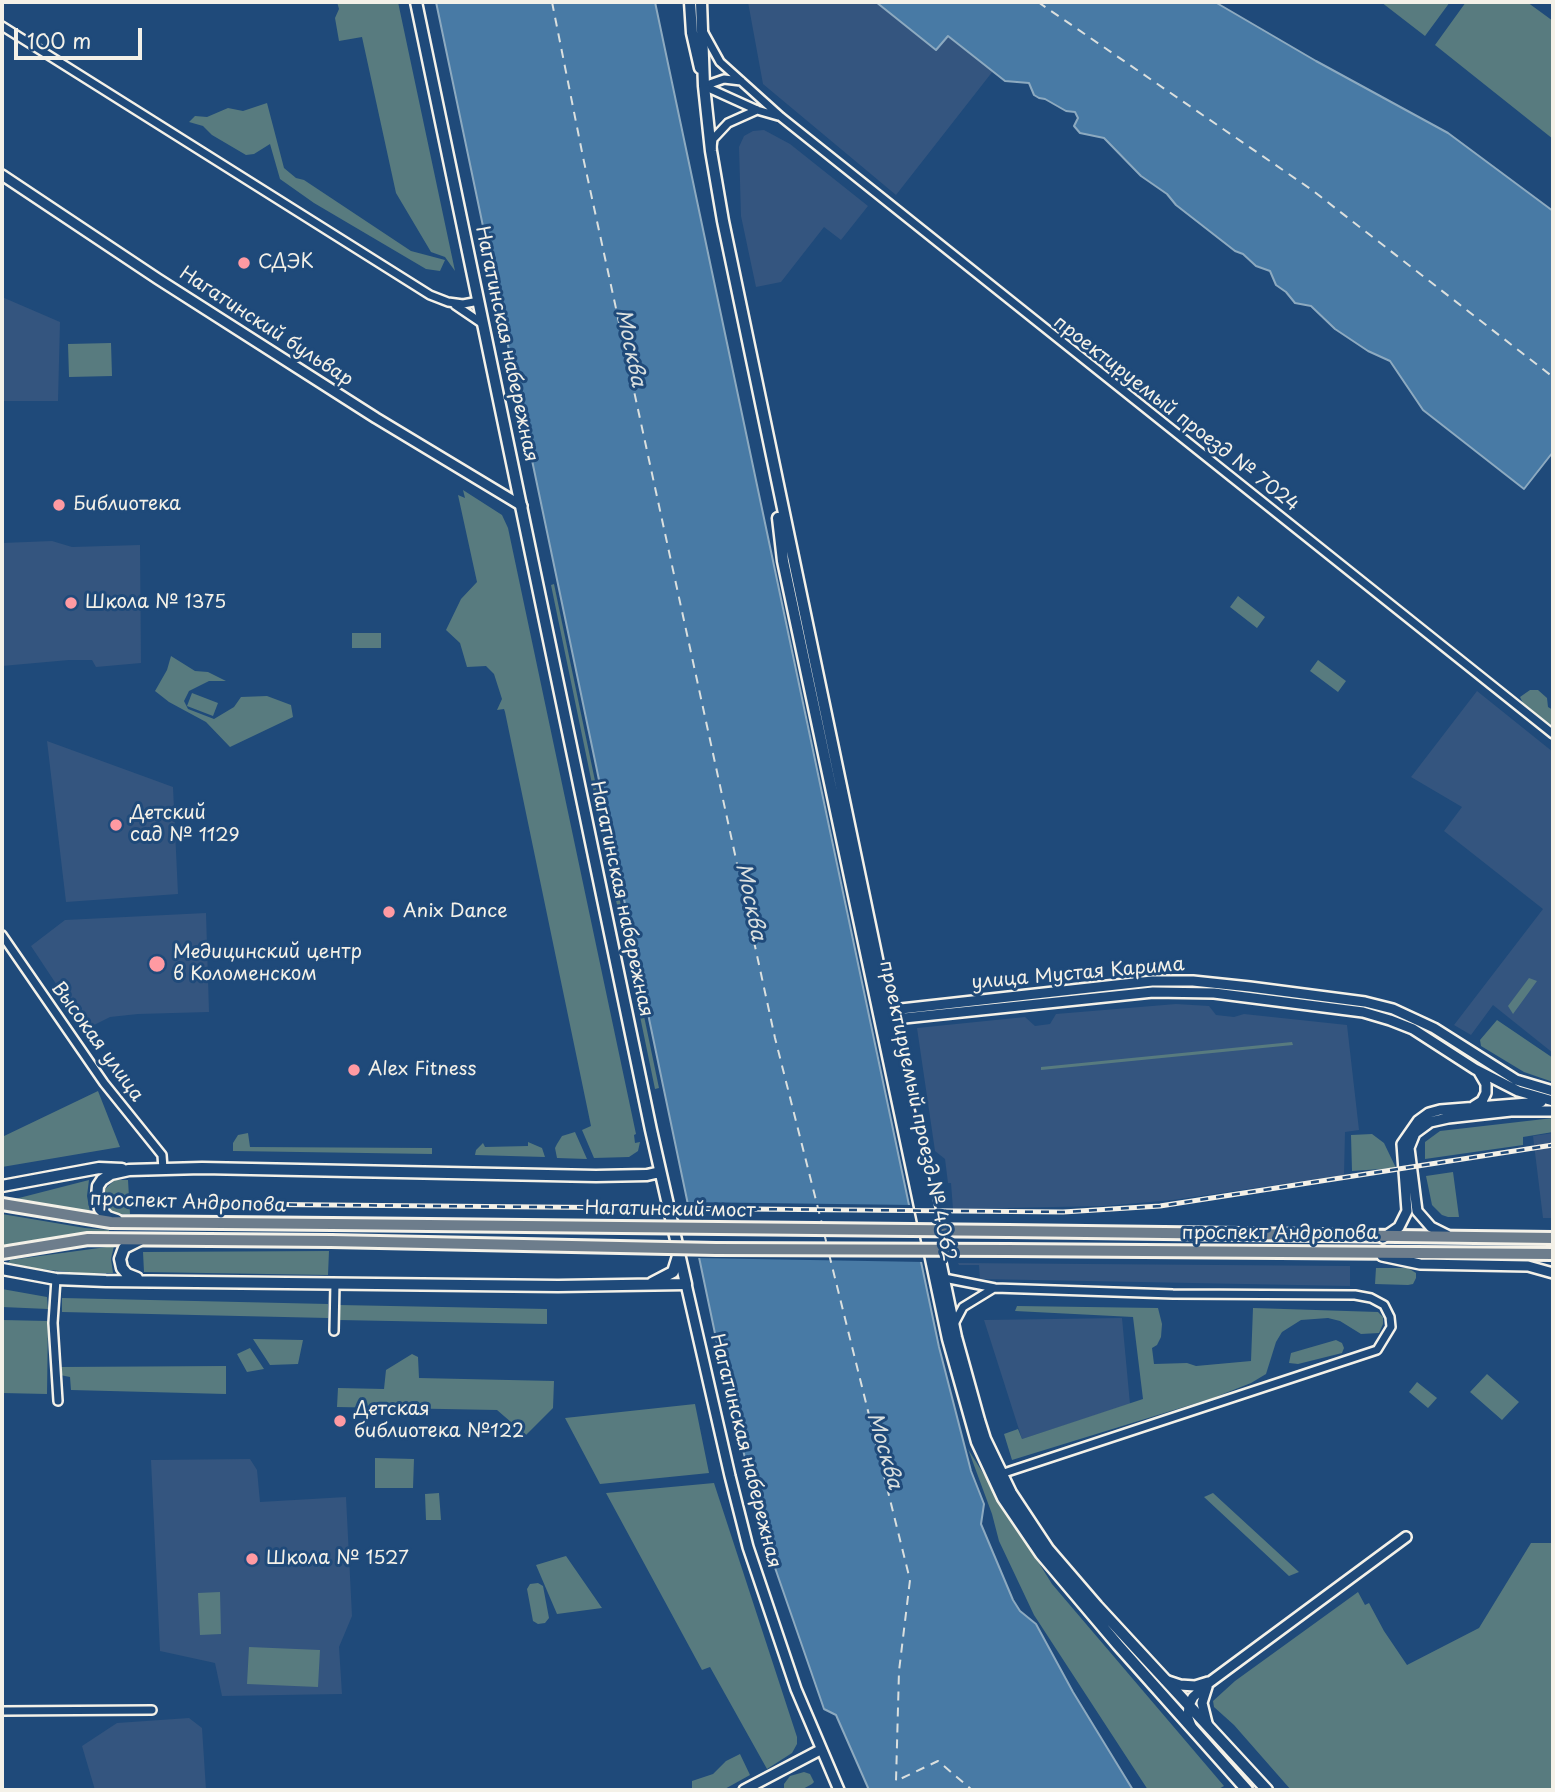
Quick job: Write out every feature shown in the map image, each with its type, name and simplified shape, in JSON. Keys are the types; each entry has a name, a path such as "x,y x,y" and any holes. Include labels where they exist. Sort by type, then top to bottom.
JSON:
{"main road":[{"name":"Нагатинская набережная","path":"416,2 660,1172 687,1284"},
{"name":"проектируемый проезд № 4062","path":"690,2 692,33 704,86"},
{"name":"проектируемый проезд № 4062","path":"701,2 704,86 711,151 738,302 768,432 783,561 967,1381 985,1439 1021,1511 1062,1567 1267,1790"},
{"name":"проектируемый проезд № 4062","path":"883,1015 948,1339 977,1442 1003,1498 1041,1554 1247,1790"},
{"path":"2,1186 99,1168 570,1176 647,1175 660,1172"},
{"path":"122,1222 103,1213 97,1203 97,1192 104,1179 115,1172 129,1170"},
{"name":"проспект Андропова","path":"2,1204 122,1222 332,1224"},
{"name":"Нагатинский мост","path":"332,1224 1008,1231"},
{"name":"проспект Андропова","path":"1008,1231 1383,1238 1553,1238"},
{"name":"проспект Андропова","path":"2,1253 88,1239 331,1241"},
{"path":"142,1239 124,1248 120,1263 129,1276 148,1280"},
{"name":"Нагатинский мост","path":"331,1241 716,1249 1007,1250"},
{"name":"проспект Андропова","path":"1007,1250 1553,1254"},
{"path":"650,1284 673,1272 678,1263 679,1252"},
{"path":"2,1269 56,1279 558,1286 687,1284"}],"street":[{"path":"2,26 345,243 430,295 465,310 484,325"},
{"name":"проектируемый проезд № 7024","path":"704,33 719,62 780,117 1553,734"},
{"path":"704,86 724,79 741,81"},
{"name":"проектируемый проезд № 7024","path":"704,86 757,110 780,117"},
{"path":"711,151 713,139 728,122 749,111 757,110"},
{"name":"Нагатинский бульвар","path":"2,175 367,413 522,506"},
{"path":"448,302 479,301"},
{"path":"494,489 519,487"},
{"name":"Высокая улица","path":"2,935 104,1083 162,1155 163,1169"},
{"name":"улица Мустая Карима","path":"883,1015 1152,981 1227,984 1357,1001 1393,1009 1434,1028 1516,1080 1553,1091"},
{"name":"улица Мустая Карима","path":"883,1015 1153,992 1214,993 1380,1017 1413,1029 1523,1098"},
{"path":"1471,1107 1482,1101 1486,1093 1484,1078 1475,1069"},
{"path":"1516,1080 1523,1098"},
{"path":"1511,1111 1523,1098"},
{"path":"1383,1238 1399,1227 1407,1211 1402,1144 1410,1129 1429,1113 1523,1098 1553,1101"},
{"path":"1455,1238 1436,1231 1422,1219 1418,1211 1409,1148 1411,1140 1422,1128 1438,1119 1511,1111 1553,1111"},
{"path":"1356,1252 1420,1264 1528,1266 1553,1273"},
{"path":"944,1278 995,1288 1173,1294 1355,1295 1371,1298 1384,1305 1390,1317 1391,1327 1385,1341 1377,1350 1001,1474"},
{"path":"56,1279 53,1323 58,1401"},
{"path":"334,1331 335,1283"},
{"name":"Нагатинская набережная","path":"687,1284 748,1547 779,1643 820,1750 839,1790"},
{"path":"954,1324 963,1307 995,1288"},
{"path":"1191,1727 1188,1718 1192,1697 1406,1537"},
{"path":"1165,1680 1195,1686 1210,1682"},
{"path":"1207,1723 1202,1703 1210,1682"},
{"path":"2,1711 152,1710"},
{"path":"744,1790 820,1750"}],"shaded area":[{"path":"748,2 876,2 936,50 947,36 993,71 896,195 763,84"},
{"path":"764,130 790,144 868,206 841,240 824,227 781,282 756,287 741,216 739,147 744,136 753,131"},
{"path":"2,297 60,322 58,401 2,401"},
{"name":"Школа № 1375","path":"52,541 72,547 140,545 141,663 96,667 92,660 69,660 2,666 2,543"},
{"path":"1477,691 1553,752 1553,1053 1493,1005 1471,1035 1454,1025 1543,909 1444,831 1462,807 1411,777"},
{"name":"Детский сад № 1129","path":"47,741 173,787 178,894 66,902"},
{"name":"Медицинский центр в Коломенском","path":"206,913 209,1012 110,1017 86,1029 31,946 65,920"},
{"path":"1176,1004 1209,1006 1216,1015 1234,1017 1244,1014 1347,1025 1359,1130 1345,1132 1344,1175 1173,1200 1104,1206 953,1209 951,1183 948,1183 945,1159 935,1151 917,1028 1025,1017 1035,1026 1050,1024 1056,1014"},
{"path":"1553,1133 1553,1218 1543,1218 1533,1136"},
{"path":"958,1263 1350,1266 1350,1286 980,1279 979,1265"},
{"path":"1122,1318 1130,1404 1022,1439 984,1320"},
{"name":"Школа № 1527","path":"250,1459 257,1470 260,1502 346,1497 352,1616 339,1647 342,1694 222,1696 215,1663 160,1651 151,1460"},
{"path":"189,1718 202,1728 206,1790 95,1790 82,1746 117,1723"}],"green space":[{"path":"337,2 398,2 455,271 445,257 431,252 396,193 362,37 339,41 335,18 339,9"},
{"path":"1381,2 1450,2 1425,36"},
{"path":"1466,2 1527,2 1553,21 1553,139 1435,45"},
{"path":"267,103 284,168 411,251 445,260 440,271 426,269 314,203 280,179 270,144 254,154 246,155 212,135 203,126 189,122 195,116 207,117 228,108 243,111"},
{"path":"111,343 112,376 69,377 68,344"},
{"path":"463,490 502,515 508,528 636,1134 635,1143 640,1142 638,1151 629,1157 594,1158 582,1130 591,1126 505,712 504,709 497,710 502,699 494,674 486,666 467,667 460,643 446,630 461,599 477,582 458,495 465,498"},
{"path":"554,584 659,1088 655,1089 551,585"},
{"path":"1238,596 1265,617 1257,628 1230,607"},
{"path":"352,633 381,633 381,648 352,648"},
{"path":"171,656 195,671 208,672 226,681 209,681 189,691 184,701 188,709 214,719 234,707 241,697 267,696 291,705 293,717 230,747 206,722 169,702 155,691 167,670"},
{"path":"1318,660 1346,681 1338,692 1310,671"},
{"path":"1530,690 1538,690 1547,698 1548,707 1553,710 1553,726 1525,707 1520,697"},
{"path":"192,693 218,703 213,716 187,706"},
{"path":"1529,978 1537,981 1513,1014 1508,1006"},
{"path":"1497,1020 1553,1058 1553,1082 1524,1072 1481,1046 1480,1040"},
{"path":"1292,1042 1293,1045 1041,1070 1041,1067"},
{"path":"98,1091 120,1147 2,1167 2,1137"},
{"path":"1553,1118 1553,1132 1523,1137 1523,1145 1425,1159 1425,1142 1440,1131"},
{"path":"575,1132 587,1159 557,1158 555,1148 562,1136"},
{"path":"248,1133 250,1147 432,1148 432,1154 233,1151 233,1143 238,1135"},
{"path":"1372,1134 1384,1143 1396,1168 1352,1171 1351,1135"},
{"path":"528,1142 542,1148 545,1157 475,1155 483,1143 485,1147 528,1146"},
{"path":"1453,1172 1459,1217 1442,1215 1432,1205 1426,1176"},
{"path":"89,1180 87,1196 90,1212 15,1201 15,1199"},
{"path":"115,1180 128,1180 130,1214 115,1214 108,1209 104,1199 105,1189"},
{"path":"2,1214 109,1230 109,1232 2,1246"},
{"path":"114,1246 111,1259 113,1273 79,1273 10,1266 8,1263 10,1260"},
{"path":"329,1251 328,1275 144,1272 143,1252"},
{"path":"1376,1268 1408,1268 1416,1273 1416,1278 1413,1284 1408,1285 1375,1284"},
{"path":"2,1289 47,1297 48,1309 2,1307"},
{"path":"62,1298 328,1304 328,1318 62,1312"},
{"path":"339,1305 547,1309 547,1324 339,1320"},
{"path":"1017,1306 1158,1308 1162,1324 1161,1337 1152,1348 1154,1364 1187,1363 1196,1366 1251,1361 1253,1308 1378,1312 1383,1317 1383,1324 1379,1333 1361,1334 1340,1321 1328,1318 1301,1320 1282,1332 1266,1374 1251,1383 1213,1398 1012,1460 1004,1434 1018,1429 1022,1439 1143,1399 1133,1317 1015,1311"},
{"path":"2,1320 48,1321 47,1394 2,1393"},
{"path":"253,1339 303,1340 298,1364 270,1365"},
{"path":"1336,1340 1342,1343 1342,1353 1298,1364 1289,1363 1291,1353"},
{"path":"250,1348 264,1369 247,1372 237,1354"},
{"path":"412,1354 418,1357 419,1378 554,1381 553,1408 526,1435 497,1410 337,1407 338,1388 384,1389 386,1370"},
{"path":"226,1366 226,1394 71,1390 70,1377 60,1375 60,1367"},
{"path":"1487,1374 1519,1402 1502,1420 1470,1392"},
{"path":"1417,1382 1437,1398 1428,1408 1409,1392"},
{"path":"695,1404 709,1473 600,1484 565,1418"},
{"path":"968,1449 1052,1584 1224,1786 1217,1790 1148,1790 1034,1615 999,1541"},
{"path":"375,1458 414,1459 413,1488 375,1488"},
{"path":"714,1483 797,1737 792,1753 767,1769 710,1667 702,1670 606,1493"},
{"path":"439,1493 441,1520 426,1520 425,1494"},
{"path":"1213,1493 1299,1572 1289,1576 1204,1497"},
{"path":"1531,1543 1553,1543 1553,1790 1291,1790 1234,1725 1214,1707 1213,1701 1235,1681 1358,1592 1365,1605 1369,1603 1407,1665 1479,1628"},
{"path":"566,1556 602,1608 557,1614 536,1565"},
{"path":"538,1583 543,1586 549,1618 545,1623 538,1624 533,1621 527,1589 530,1584"},
{"path":"220,1592 221,1634 200,1635 198,1593"},
{"path":"249,1647 320,1650 318,1687 247,1684"},
{"path":"740,1754 750,1775 723,1790 692,1788 692,1781 713,1774 726,1761"},
{"path":"804,1772 810,1774 814,1782 812,1784 801,1790 784,1790 784,1784 790,1776"}],"water":[{"name":"Москва","path":"436,2 655,2 939,1347 971,1471 984,1504 981,1524 1013,1600 1020,1611 1036,1624 1073,1692 1133,1790 869,1790 836,1715 824,1709 764,1536 717,1343"},
{"path":"876,2 1215,2 1448,133 1553,211 1553,452 1524,489 1423,410 1390,361 1368,351 1335,329 1311,306 1295,303 1276,285 1270,271 1256,266 1176,205 1167,194 1141,176 1104,138 1080,133 1074,126 1078,118 1075,112 1066,111 1034,95 1029,83 1005,81 948,36 936,50"}],"pier":[{"path":"684,1202 913,1205 925,1262 696,1258"}],"ferry route":[{"path":"552,2 583,157 775,1038 822,1224"},
{"path":"1038,2 1312,190 1553,377"},
{"path":"824,1233 827,1245"},
{"path":"829,1254 910,1580 899,1671 896,1781 938,1761 972,1790"}],"railway":[{"path":"225,1204 1063,1212 1160,1206 1553,1145"}],"place":[{"name":"СДЭК","path":"244,263"},
{"name":"Библиотека","path":"59,505"},
{"name":"Школа № 1375","path":"71,603"},
{"name":"Детский сад № 1129","path":"116,825"},
{"name":"Anix Dance","path":"389,912"},
{"name":"Медицинский центр в Коломенском","path":"157,964"},
{"name":"Alex Fitness","path":"354,1070"},
{"name":"Детская библиотека №122","path":"340,1421"},
{"name":"Школа № 1527","path":"252,1559"}]}
